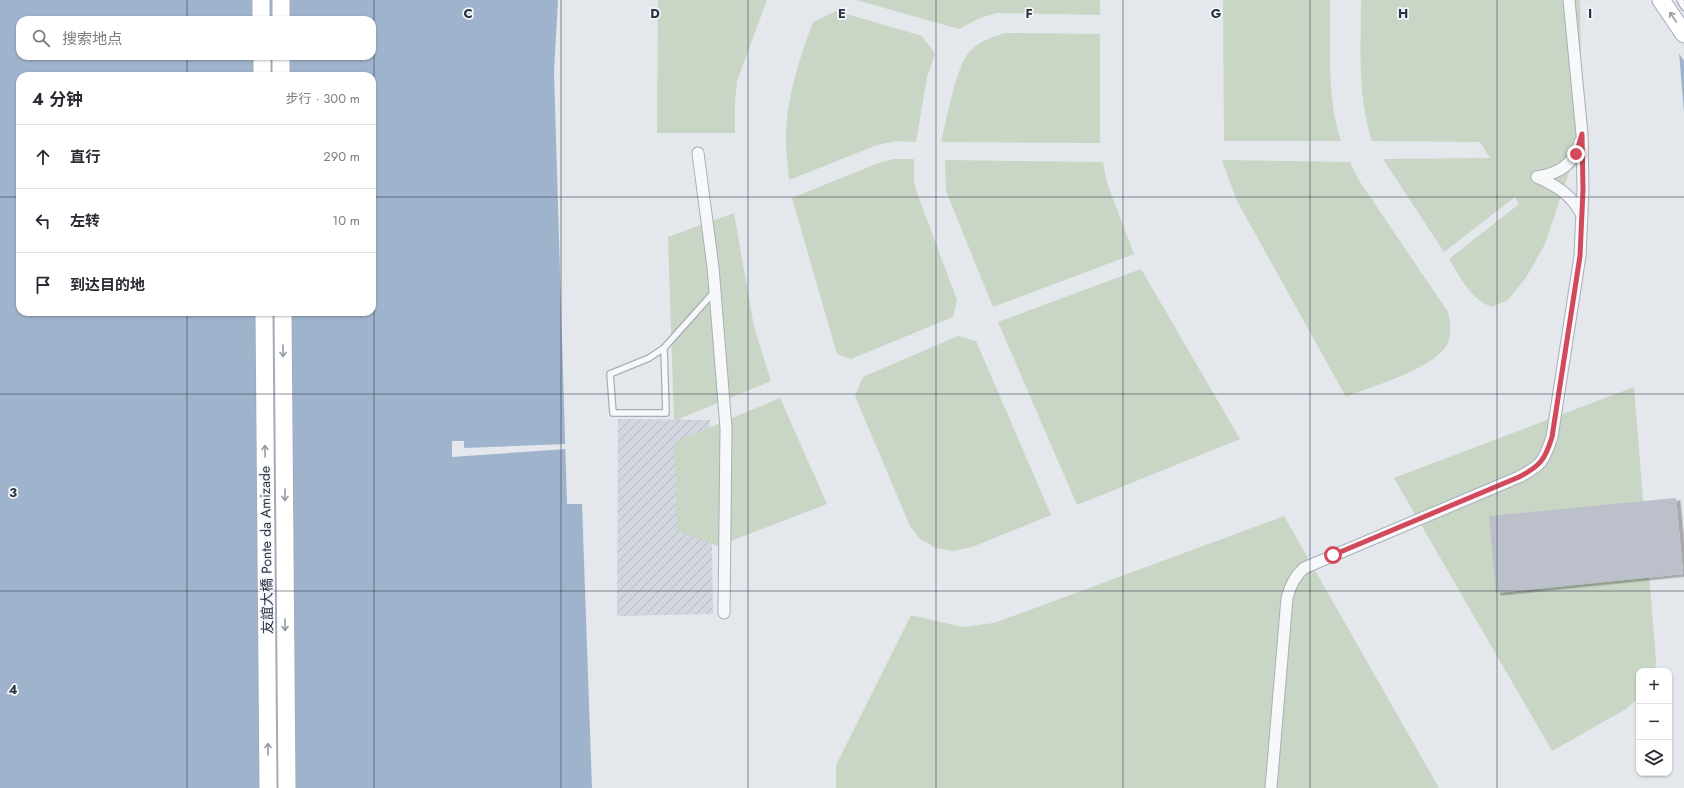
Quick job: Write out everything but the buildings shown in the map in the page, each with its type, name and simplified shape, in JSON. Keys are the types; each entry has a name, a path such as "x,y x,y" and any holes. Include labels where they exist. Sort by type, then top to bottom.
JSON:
{"main road":[{"path":"261,0 261,16"},
{"path":"281,0 281,16"},
{"path":"1661,0 1684,34"},
{"path":"262,60 262,72"},
{"path":"281,60 281,72"},
{"name":"友誼大橋 Ponte da Amizade","path":"264,316 268,788"},
{"name":"友誼大橋 Ponte da Amizade","path":"283,316 287,788"}],"street":[{"path":"1271,788 1287,598 1297,574 1304,568 1519,477 1537,468 1546,455 1552,437 1580,256 1582,215 1582,134 1569,0"},
{"path":"1582,134 1576,154 1567,165 1550,175 1537,177 1557,186 1568,195 1576,203 1582,215"},
{"path":"698,153 715,291 726,428 724,613"}],"lane":[{"path":"1680,0 1684,7"},
{"path":"664,348 666,413 613,413 610,374 649,358 664,348 715,291"}],"shaded area":[{"path":"618,419 710,420 713,614 617,616"}],"green space":[{"path":"658,0 767,0 737,81 735,133 657,133"},
{"path":"856,0 1100,0 1100,15 997,13 980,18 959,29"},
{"path":"1223,0 1330,0 1331,89 1336,124 1341,141 1224,141"},
{"path":"1361,0 1580,0 1582,134 1545,244 1527,276 1508,300 1492,307 1478,299 1467,287 1449,259 1519,204 1515,197 1444,252 1383,159 1490,158 1480,142 1372,141 1367,124 1362,89"},
{"path":"836,11 922,36 935,54 927,77 916,142 896,141 877,145 789,180 786,145 788,110 798,65 813,22"},
{"path":"1005,33 1100,34 1100,143 941,142 956,81 965,59 970,51 978,45 986,40"},
{"path":"893,159 914,159 914,182 917,193 957,300 953,317 851,359 837,354 792,198 876,164"},
{"path":"945,160 1103,162 1107,183 1134,254 993,307 946,191"},
{"path":"1222,160 1350,162 1358,179 1448,312 1450,334 1448,342 1442,351 1432,360 1418,368 1387,382 1346,397 1237,201"},
{"path":"734,213 754,327 771,381 674,421 668,237"},
{"path":"1141,269 1240,439 1077,505 998,322"},
{"path":"958,336 976,341 1051,515 972,547 953,551 936,548 920,539 910,526 855,396 863,377"},
{"path":"1634,387 1656,660 1655,668 1636,668 1636,701 1626,709 1552,751 1394,478"},
{"path":"780,398 827,504 718,546 677,530 675,442"},
{"path":"1284,516 1439,788 836,788 836,765 911,615 962,627 994,623"}],"water":[{"path":"0,0 558,0 554,72 567,504 582,504 592,788 0,788"},
{"path":"1684,0 1684,113 1677,28"}],"pier":[{"path":"1673,0 1684,0 1684,61 1677,50"},
{"path":"452,441 464,441 464,448 566,444 566,449 452,457"}],"route":[{"path":"1333,555 1519,477 1537,468 1546,455 1552,437 1580,256 1583,190 1582,134 1576,154"}]}
